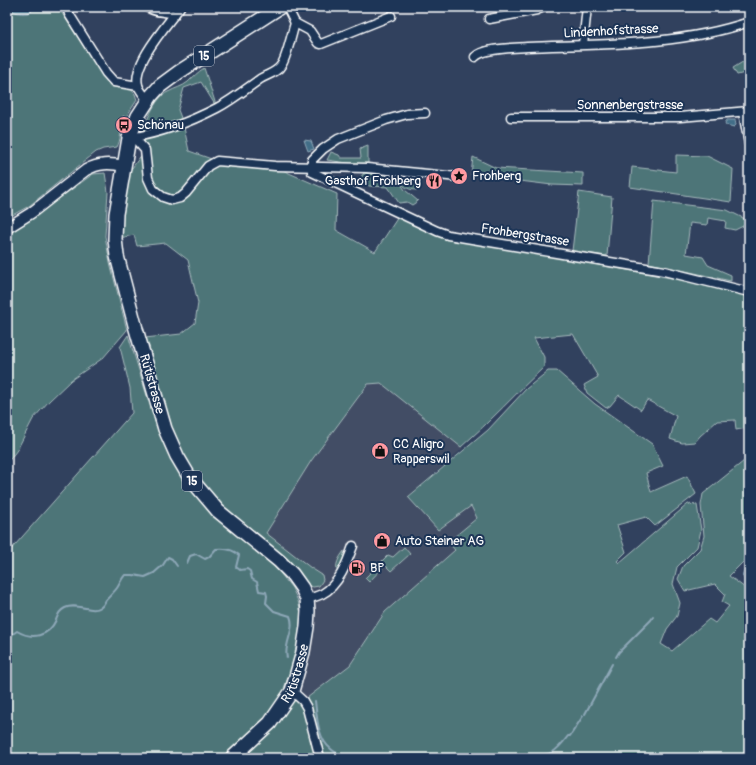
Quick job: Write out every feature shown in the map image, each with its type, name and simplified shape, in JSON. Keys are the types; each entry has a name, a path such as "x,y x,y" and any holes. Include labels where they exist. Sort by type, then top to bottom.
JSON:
{"main road":[{"name":"Rütistrasse","path":"232,758 270,723 292,691 303,652 307,627 308,611 306,599 302,588 292,574 279,561 218,511 190,478 177,456 165,429 136,329 115,239 116,214 130,138 138,116 148,101 160,86 179,72 280,7"}],"street":[{"path":"67,7 69,14 106,73 114,82 138,86"},
{"path":"147,7 154,11 174,15"},
{"path":"148,101 138,86 137,79 141,63 153,43 180,7"},
{"path":"287,7 295,23 310,31 318,43 321,44 391,16"},
{"path":"489,19 533,11 544,7"},
{"path":"583,44 586,7"},
{"name":"Lindenhofstrasse","path":"474,57 482,52 513,48 670,40 701,35 749,22"},
{"path":"130,138 145,136 183,124 217,108 262,78 275,72 282,64 295,23"},
{"path":"746,111 749,144"},
{"name":"Sonnenbergstrasse","path":"511,117 680,117 746,111"},
{"path":"312,166 312,160 338,139 386,120 407,114 425,113"},
{"path":"130,138 137,141 145,150 148,178 153,189 163,197 172,200 180,198 186,193 208,166 217,161 275,166 312,166 394,170 458,177"},
{"path":"7,228 31,212 86,170 103,164 124,166"},
{"name":"Frohbergstrasse","path":"312,166 312,172 448,235 664,271 749,292"},
{"path":"306,599 323,593 329,588 345,568 353,546"},
{"path":"292,691 303,701 307,708 320,758"}],"shaded area":[{"path":"7,7 33,7 31,12 21,13 12,11"},
{"path":"727,120 735,120 736,125 734,127 726,125 725,123"},
{"path":"304,140 311,141 314,149 308,151"},
{"path":"381,383 463,448 408,497 471,506 477,518 448,542 455,550 385,612 350,665 306,699 300,689 311,641 313,611 263,538 311,461 368,384"},
{"path":"749,569 749,578 745,580 743,573"}],"green space":[{"path":"7,7 12,11 31,12 33,7 58,7 104,78 130,88 135,94 137,100 126,117 123,116 120,122 123,124 117,147 103,149 96,152 29,206 7,218"},
{"path":"749,58 749,72 737,75 733,68"},
{"path":"204,68 217,108 201,82 184,88 178,110 183,123 189,151 217,161 282,170 337,194 336,230 375,252 398,217 445,237 699,283 749,296 749,437 747,428 736,430 735,420 717,421 695,442 682,443 670,439 676,416 647,400 641,410 619,395 610,406 606,408 587,393 584,385 598,377 573,334 534,338 544,357 544,367 461,447 381,383 368,384 311,461 266,533 322,575 323,580 319,586 313,587 308,585 298,571 261,541 263,538 207,493 175,442 145,338 181,334 195,323 198,303 188,260 166,243 137,246 134,235 115,239 124,166 132,168 145,150 140,139 154,106 163,95 186,84"},
{"path":"368,146 368,166 327,160 331,152 339,155 341,158 361,158 360,149"},
{"path":"676,155 707,156 733,169 731,202 630,187 632,167 676,172"},
{"path":"473,157 496,168 583,173 583,186 552,185 471,175"},
{"path":"105,173 108,192 105,236 110,263 127,330 103,358 71,380 49,401 33,419 17,450 7,463 7,233 43,210 93,174"},
{"path":"364,173 397,178 405,190 418,201 412,205 407,202 399,203 388,187 369,186 360,178"},
{"path":"415,179 418,188 417,190 412,190 404,186 401,182 408,182"},
{"path":"579,192 612,197 607,256 572,251"},
{"path":"654,201 727,210 749,221 749,223 735,230 725,228 726,221 708,218 707,225 690,223 686,254 703,257 708,265 731,275 731,281 649,263"},
{"path":"128,335 156,425 168,454 195,495 220,520 277,569 292,588 298,601 301,613 299,635 293,665 284,688 292,691 303,701 350,665 385,612 455,550 448,542 477,518 471,506 438,530 408,497 488,430 526,389 548,371 557,371 595,404 652,444 663,466 646,473 651,492 687,476 696,494 655,526 646,517 617,525 626,552 617,561 619,563 688,504 697,505 701,530 697,547 677,567 673,584 680,603 677,616 667,629 661,644 672,651 709,619 715,623 729,606 722,602 725,594 715,584 685,591 678,579 683,566 700,549 704,536 701,505 703,494 749,457 749,556 729,576 745,588 749,587 749,758 330,758 319,752 320,758 7,758 7,554 132,413 130,388 120,347"},
{"path":"404,547 410,554 391,571 385,565 369,582 365,578 388,555 393,557"},
{"path":"344,551 344,560 338,573 337,564"}],"waterway":[{"path":"187,563 190,556 196,554 205,559 209,557 216,549 228,549 239,555 236,567 240,570 247,569 250,571 252,579 257,582 259,591 266,592 266,603 274,611 290,616 292,626 286,653 287,658"},
{"path":"7,638 17,631 34,636 44,633 53,626 59,613 65,608 74,606 97,609 101,607 117,588 125,575 145,577 154,573 163,565 168,557 172,559 177,566"},
{"path":"616,657 653,617"},
{"path":"585,714 612,664"},
{"path":"315,701 318,726 323,739 333,750 348,758"},
{"path":"528,758 547,755 555,751 568,736 570,736 583,716"}],"place":[{"name":"Schönau","path":"124,125"},
{"name":"Frohberg","path":"459,176"},
{"name":"Gasthof Frohberg","path":"434,181"},
{"name":"CC Aligro Rapperswil","path":"380,451"},
{"name":"Auto Steiner AG","path":"382,541"},
{"name":"BP","path":"357,568"}]}
